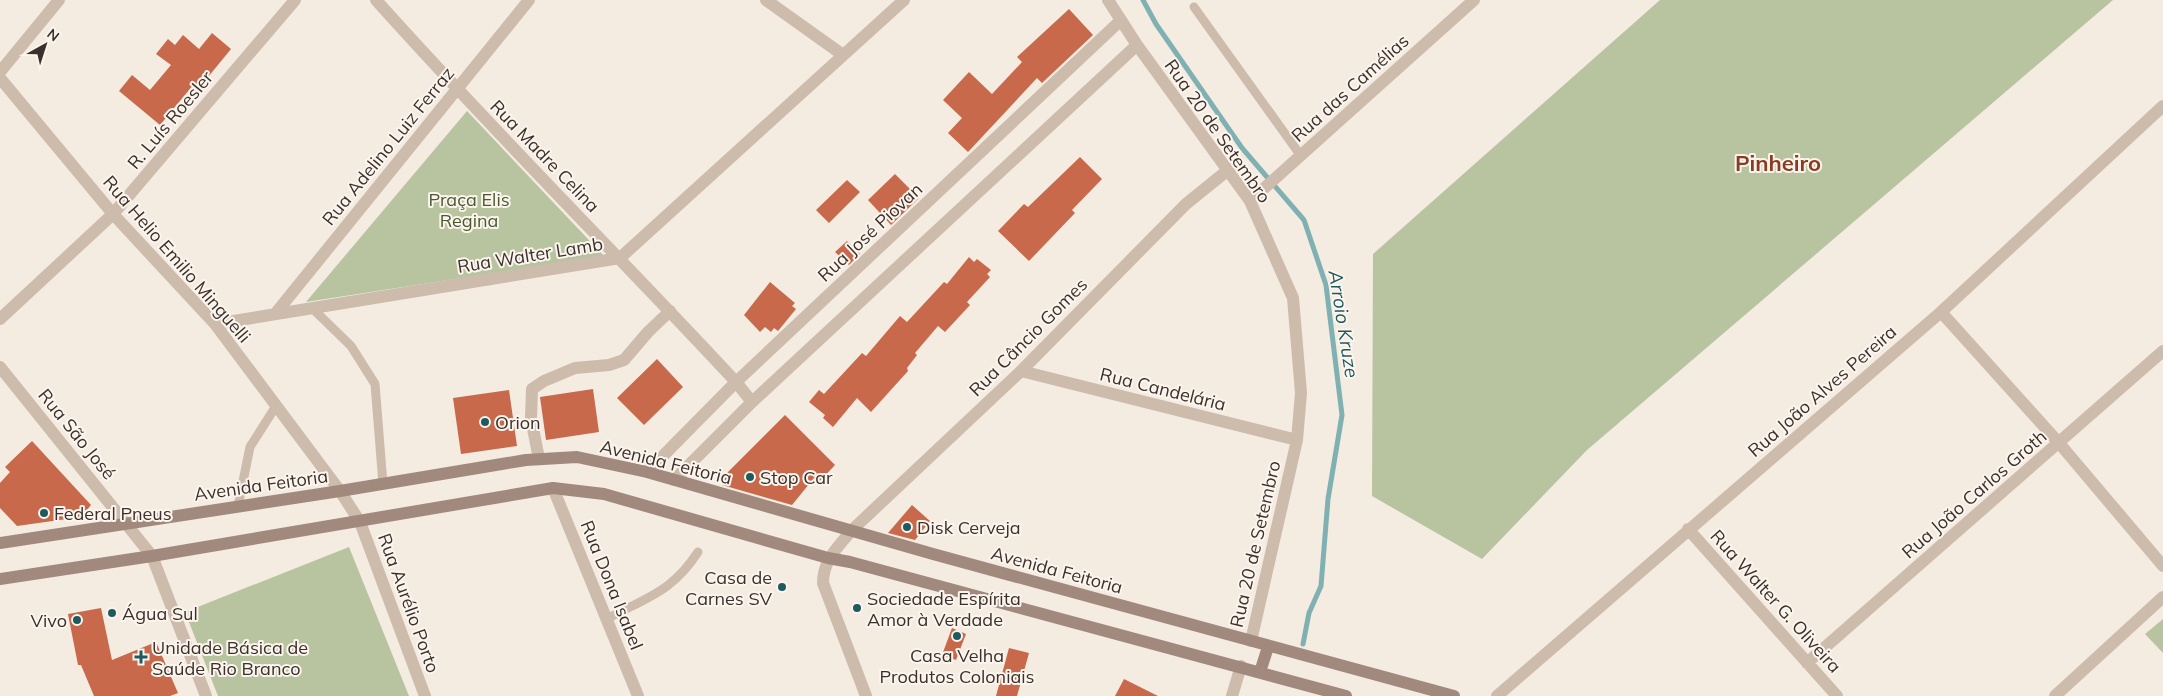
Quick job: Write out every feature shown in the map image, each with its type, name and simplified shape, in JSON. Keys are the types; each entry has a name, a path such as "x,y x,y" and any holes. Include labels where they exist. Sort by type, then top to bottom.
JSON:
{"main road":[{"name":"Avenida Feitoria","path":"0,543 539,459 577,457 647,472 1268,647 1454,696"},
{"path":"0,579 360,522 553,488 604,494 828,558 860,564 1346,696"},
{"path":"1260,672 1268,647"}],"street":[{"path":"0,72 59,0"},
{"name":"R. Luís Roesler","path":"0,319 114,214 295,0"},
{"name":"Rua Madre Celina","path":"376,0 455,89 620,258 736,382 752,402"},
{"name":"Rua Adelino Luiz Ferraz","path":"275,314 455,89 529,0"},
{"path":"766,0 843,55"},
{"name":"Rua Walter Lamb","path":"215,324 620,258 843,55 891,5 904,0"},
{"name":"Rua 20 de Setembro","path":"1108,0 1120,21 1250,201 1293,298 1301,393 1297,440 1251,641"},
{"name":"Rua das Camélias","path":"1250,201 1474,0"},
{"name":"Rua José Piovan","path":"647,472 736,382 1120,21"},
{"path":"674,480 752,402 1137,45"},
{"name":"Rua Helio Emilio Minguelli","path":"0,78 114,214 215,324 340,491"},
{"name":"Rua João Alves Pereira","path":"1497,696 1941,312 2163,106"},
{"name":"Rua Câncio Gomes","path":"828,558 852,530 1021,371 1186,204 1228,170"},
{"path":"539,459 531,418 532,390 544,381 575,368 609,365 624,360 648,332 670,311"},
{"path":"1941,312 2059,443 2163,566"},
{"name":"Rua João Carlos Groth","path":"1807,662 2163,351"},
{"name":"Rua São José","path":"0,367 152,556 206,696"},
{"name":"Rua Candelária","path":"1021,371 1297,440"},
{"name":"Rua Dona Isabel","path":"553,488 638,696"},
{"name":"Rua Aurélio Porto","path":"340,491 360,522 425,696"},
{"name":"Rua Walter G. Oliveira","path":"1688,529 1837,696"},
{"path":"828,558 823,571 823,583 866,696"},
{"path":"2055,696 2163,597"},
{"path":"1232,696 1241,666"}],"lane":[{"path":"1194,8 1301,156"},
{"path":"312,308 351,346 375,384 383,484"},
{"path":"238,506 250,446 276,406"},
{"path":"607,618 665,590 686,571 698,552"}],"green space":[{"path":"1660,0 2113,0 1587,450 1482,559 1372,496 1373,254"},
{"name":"Praça Elis Regina","path":"467,111 604,256 306,302"},
{"path":"349,547 409,696 218,696 185,612"},
{"path":"2163,619 2163,653 2145,634"}],"building":[{"path":"1069,9 1093,35 1042,83 1037,78 968,152 948,133 962,118 943,100 969,72 992,94 1022,62 1017,57"},
{"path":"212,33 231,49 199,88 194,84 160,125 119,91 132,75 150,90 171,65 156,54 168,39 175,45 183,35 199,49"},
{"path":"1080,157 1102,179 1072,210 1075,213 1029,261 998,231 1024,204 1028,207"},
{"path":"895,174 919,198 891,225 868,200"},
{"path":"847,180 860,192 829,223 816,210"},
{"path":"847,241 860,254 849,265 835,252"},
{"path":"969,257 974,262 977,259 991,270 987,274 990,277 967,302 970,305 945,332 938,326 915,353 917,355 907,368 908,371 871,412 857,398 833,427 823,418 825,415 809,402 819,390 824,394 862,353 866,356 900,316 907,322 944,282 947,284"},
{"path":"770,282 795,303 792,306 796,309 778,331 774,328 771,332 765,327 760,332 744,315"},
{"path":"657,359 683,387 644,425 617,398"},
{"path":"593,389 599,432 546,440 540,397"},
{"name":"Orion","path":"509,390 517,446 461,454 453,398"},
{"path":"785,415 835,465 818,483 814,478 792,505 722,485 722,478"},
{"path":"32,441 91,505 81,517 17,526 0,508 0,483 10,472 5,467"},
{"path":"912,505 930,521 915,540 888,533"},
{"name":"Unidade Básica de Saúde Rio Branco","path":"101,608 112,660 156,642 178,693 170,696 94,696 81,665 78,665 68,614"},
{"path":"952,628 966,634 956,660 942,655"},
{"path":"1009,648 1029,653 1017,696 996,696"},
{"path":"1124,679 1158,696 1115,696"}],"waterway":[{"name":"Arroio Kruze","path":"1143,0 1156,24 1242,148 1304,220 1326,285 1342,415 1328,499 1321,586 1309,613 1303,644"}],"place":[{"name":"Orion","path":"485,422"},
{"name":"Stop Car","path":"750,477"},
{"name":"Federal Pneus","path":"44,513"},
{"name":"Disk Cerveja","path":"907,527"},
{"name":"Casa de Carnes SV","path":"782,587"},
{"name":"Sociedade Espírita Amor à Verdade","path":"857,608"},
{"name":"Água Sul","path":"112,613"},
{"name":"Vivo","path":"77,620"},
{"name":"Casa Velha Produtos Coloniais","path":"957,636"},
{"name":"Unidade Básica de Saúde Rio Branco","path":"141,657"}],"district":[{"name":"Pinheiro","path":"1778,163"}]}
